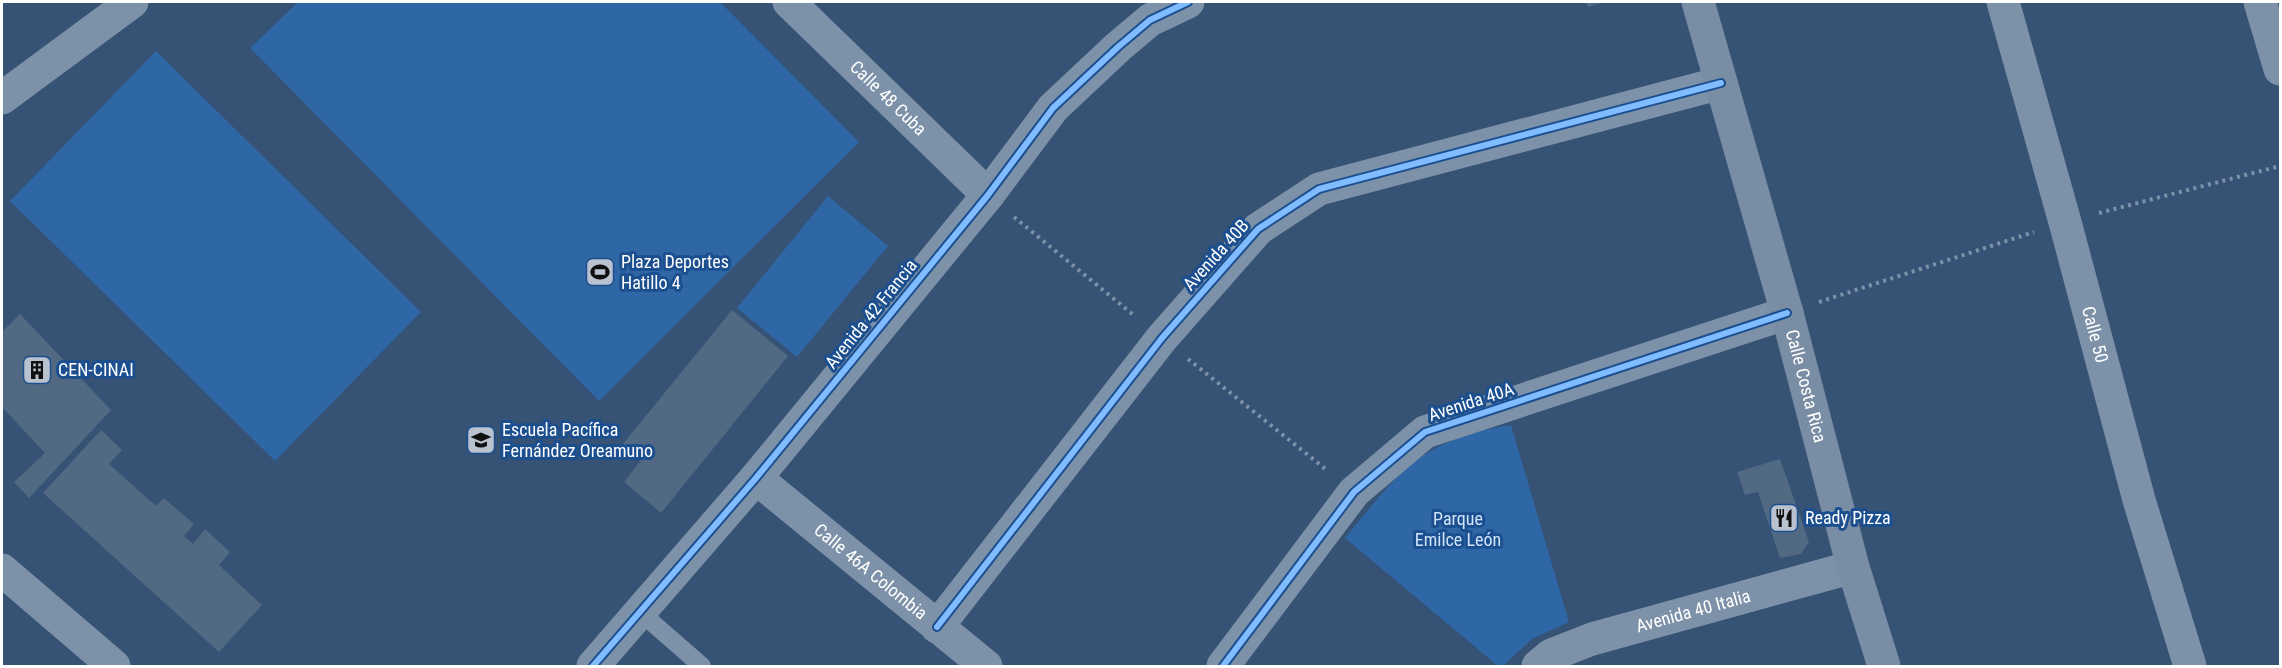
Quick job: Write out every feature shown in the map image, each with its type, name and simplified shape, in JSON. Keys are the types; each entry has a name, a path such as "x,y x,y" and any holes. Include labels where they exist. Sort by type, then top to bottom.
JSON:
{"main road":[{"name":"Calle Costa Rica","path":"1698,2 1787,313 1853,567 1884,666"}],"street":[{"path":"2,98 132,2"},
{"name":"Calle 48 Cuba","path":"789,2 988,195"},
{"name":"Avenida 42 Francia","path":"593,666 756,478 988,195 1053,108 1150,20 1188,2"},
{"name":"Calle 50","path":"2002,2 2065,222 2139,500 2190,666"},
{"path":"2260,2 2280,69"},
{"name":"Avenida 40B","path":"937,627 1162,338 1258,229 1319,189 1722,83"},
{"name":"Avenida 40A","path":"1223,666 1354,492 1425,432 1787,313"},
{"name":"Calle 46A Colombia","path":"756,478 986,666"},
{"name":"Avenida 40 Italia","path":"1538,666 1551,655 1592,639 1853,567"},
{"path":"2,570 114,666"}],"lane":[{"path":"640,612 702,666"}],"green space":[{"name":"Plaza Deportes Hatillo 4","path":"298,2 720,2 859,142 599,401 250,48"},
{"path":"156,51 421,312 275,461 10,201"},
{"path":"828,196 888,246 797,357 737,308"},
{"name":"Parque Emilce León","path":"1511,425 1569,622 1532,639 1503,666 1498,666 1345,538 1388,487 1407,468 1427,453 1462,437"}],"building":[{"path":"1586,2 1604,2 1588,7"},
{"path":"732,310 788,356 661,513 624,482 642,459 623,444"},
{"name":"CEN-CINAI","path":"20,314 111,410 29,498 14,482 45,453 2,407 2,332"},
{"path":"101,430 122,450 109,464 156,506 164,498 194,524 184,536 193,544 205,529 230,552 219,565 262,605 219,652 43,493"},
{"name":"Ready Pizza","path":"1780,459 1809,542 1801,554 1780,558 1758,492 1745,495 1737,472"}],"cycle path":[{"path":"593,666 756,478 988,195 1053,108 1150,20 1188,2"},
{"path":"937,627 1162,338 1258,229 1319,189 1721,83"},
{"path":"1223,666 1354,492 1425,432 1787,313"}],"place":[{"name":"Plaza Deportes Hatillo 4","path":"600,272"},
{"name":"CEN-CINAI","path":"37,370"},
{"name":"Escuela Pacífica Fernández Oreamuno","path":"481,440"},
{"name":"Ready Pizza","path":"1784,518"}]}
